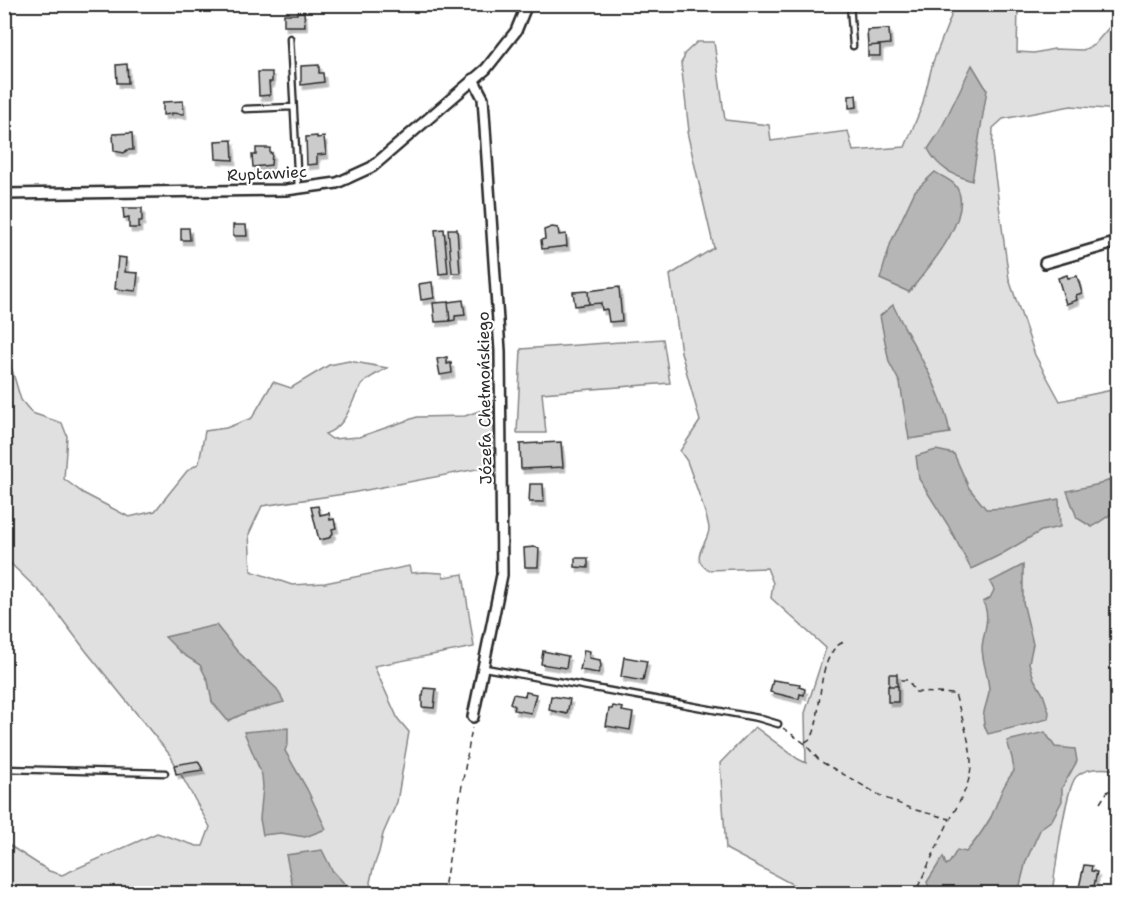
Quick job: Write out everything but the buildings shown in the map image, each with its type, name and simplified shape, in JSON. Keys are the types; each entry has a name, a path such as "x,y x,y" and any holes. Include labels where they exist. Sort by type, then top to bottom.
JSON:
{"street":[{"name":"Ruptawiec","path":"4,194 298,188 337,183 372,167 486,69 516,31 527,4"},
{"name":"Józefa Chełmońskiego","path":"473,79 483,98 501,351 502,576 485,668 473,716"},
{"path":"1045,263 1118,242"}],"lane":[{"path":"850,4 853,46"},
{"path":"290,38 298,188"},
{"path":"244,109 292,107"},
{"path":"485,668 758,718 778,724"},
{"path":"4,769 165,773"}],"path":[{"path":"804,742 809,740 814,733 818,702 829,658 834,648 845,641"},
{"path":"901,680 908,680 915,692 955,694 965,732 971,772 967,788 915,892 921,894"},
{"path":"443,894 473,716"},
{"path":"778,724 804,742 820,761 883,797 912,809 950,819"},
{"path":"1100,803 1108,791 1118,791"}],"shaded area":[{"path":"939,5 1018,5 1017,52 1034,53 1054,49 1083,50 1094,45 1117,18 1117,110 1071,106 1003,119 993,128 992,153 1009,279 1035,355 1060,401 1117,389 1117,770 1086,771 1077,776 1073,783 1068,795 1052,893 805,893 726,849 720,763 755,727 806,763 805,713 826,648 771,598 773,583 767,568 708,570 702,565 699,556 709,529 687,461 680,451 700,421 681,352 670,275 714,248 687,132 689,131 681,63 684,54 697,42 714,42 725,120 769,125 771,141 848,131 853,151 905,147 922,106 933,62 951,16 949,11"},
{"path":"972,65 987,90 972,181 946,170 928,149 940,131"},
{"path":"935,172 955,185 960,197 960,210 947,241 909,292 880,279 891,242 915,191"},
{"path":"893,305 934,383 950,433 909,439 900,383 889,362 880,316"},
{"path":"663,339 670,383 542,393 546,433 517,433 521,349"},
{"path":"5,352 21,400 32,413 62,423 67,436 64,479 83,493 129,517 155,511 187,471 199,463 205,431 226,428 252,418 273,382 291,388 329,365 349,361 387,368 369,378 361,386 341,423 325,434 332,439 359,437 417,417 465,416 493,406 493,466 351,493 262,506 249,534 251,571 292,585 325,583 409,566 411,573 442,573 444,577 463,574 474,647 374,666 398,719 409,732 397,802 383,834 370,882 374,893 5,893 4,842 49,871 62,875 157,833 203,846 210,827 170,755 46,598 5,558"},
{"path":"936,450 954,454 969,488 986,509 1012,508 1059,499 1060,527 1041,531 971,569 948,525 919,479 916,456"},
{"path":"1117,477 1117,510 1092,527 1077,518 1067,491 1100,484"},
{"path":"1023,565 1023,602 1033,644 1029,663 1034,679 1043,694 1049,712 1048,719 988,734 983,715 989,689 982,652 987,618 983,602 990,598 994,590 990,582"},
{"path":"216,625 237,651 277,689 284,702 247,712 228,721 212,702 208,681 200,665 181,653 165,637"},
{"path":"288,728 288,742 285,751 326,829 305,837 281,833 263,835 260,819 262,775 244,732"},
{"path":"1045,732 1055,747 1075,749 1077,761 1062,788 1062,801 1052,820 1041,828 1026,861 1018,893 938,893 929,888 927,882 943,857 946,865 957,850 966,852 991,817 1003,788 1014,771 1007,741"},
{"path":"322,850 332,870 353,893 294,893 286,855"}]}
